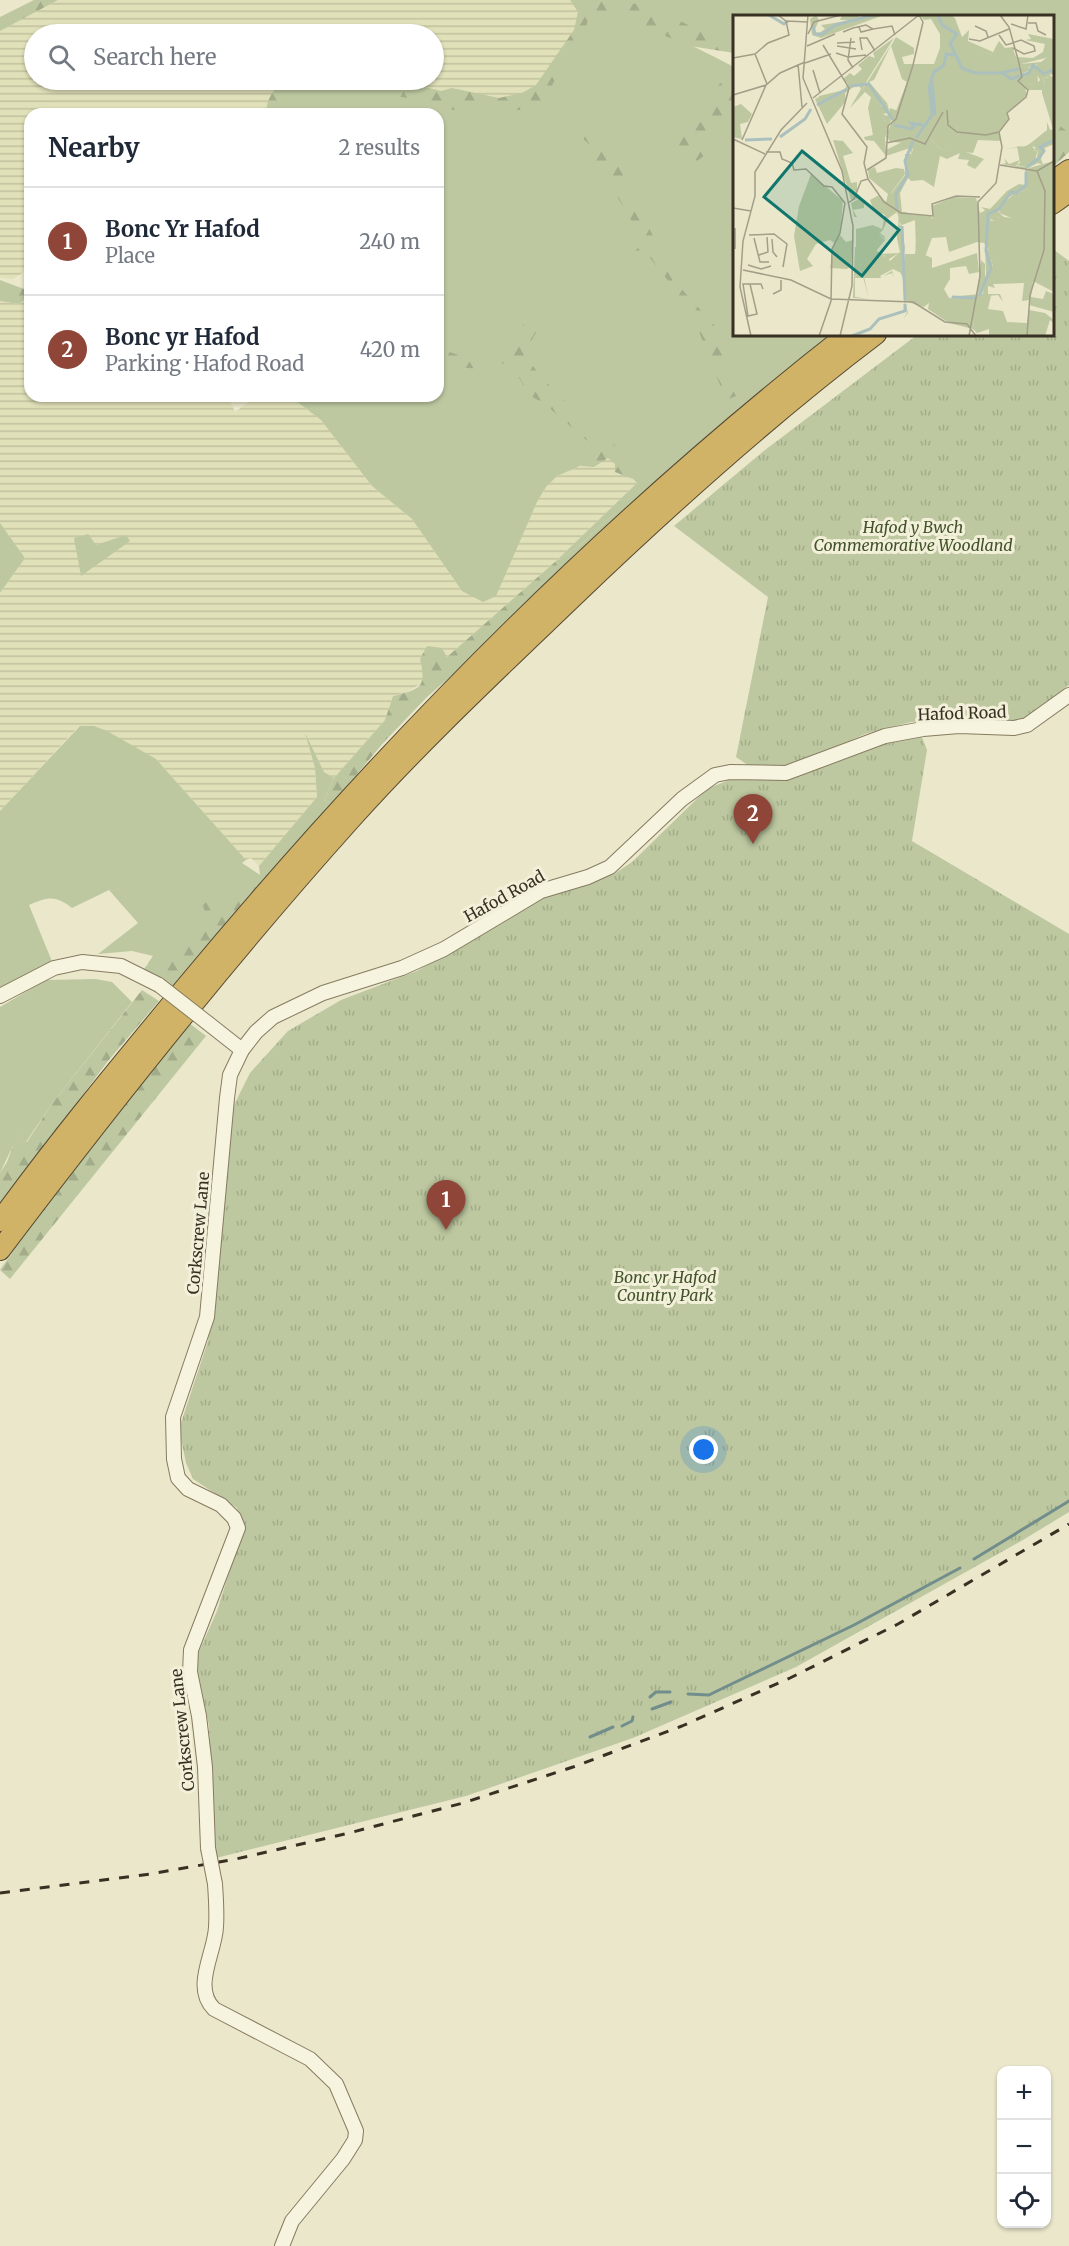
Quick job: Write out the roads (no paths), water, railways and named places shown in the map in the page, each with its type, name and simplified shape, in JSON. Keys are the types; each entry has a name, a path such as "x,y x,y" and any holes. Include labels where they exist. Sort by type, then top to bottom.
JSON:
{"highway":[{"path":"1054,203 1069,192"},
{"path":"1054,204 1069,198"},
{"path":"0,1221 250,909 357,789 467,674 614,533 755,410 846,336"},
{"path":"0,1250 80,1144 203,992 352,818 444,720 639,533 825,373 873,336"}],"street":[{"name":"Hafod Road","path":"242,1050 256,1032 273,1017 296,1004 412,963 444,949 541,891 588,877 610,867 682,799 715,775 730,772 786,773 885,736 923,729 959,726 1014,728 1027,724 1069,694"},
{"path":"0,996 54,968 82,962 121,966 159,985 242,1050"},
{"name":"Corkscrew Lane","path":"242,1050 230,1075 207,1317 173,1417 174,1460 178,1478 188,1489 221,1505 234,1518 238,1528 191,1650 190,1672 199,1716 204,1767 208,1848 215,1884 216,1929 204,1992 207,2002 214,2009 310,2059 326,2072 336,2084 356,2131 355,2140 343,2158 292,2221 282,2246"}],"waterway":[{"path":"974,1559 1069,1501"},
{"path":"688,1694 709,1695 854,1625 960,1568"},
{"path":"650,1697 656,1692 670,1692"},
{"path":"652,1709 671,1702"},
{"path":"622,1726 632,1721 633,1717"},
{"path":"590,1737 613,1727"}],"railway":[{"path":"0,1893 150,1874 236,1859 349,1833 463,1803 573,1767 682,1726 790,1678 898,1624 1069,1524"}],"place":[{"name":"Bonc yr Hafod","path":"753,844"},
{"name":"Bonc Yr Hafod","path":"446,1230"}],"park label":[{"name":"Hafod y Bwch Commemorative Woodland","path":"913,536"},
{"name":"Bonc yr Hafod Country Park","path":"665,1286"}]}
